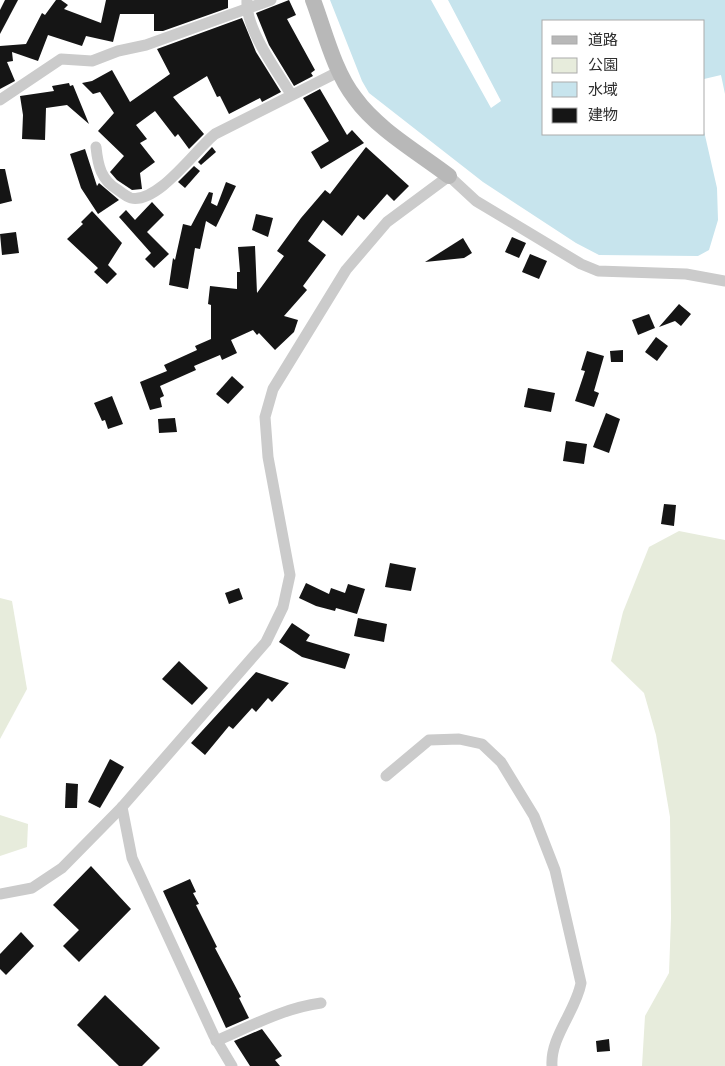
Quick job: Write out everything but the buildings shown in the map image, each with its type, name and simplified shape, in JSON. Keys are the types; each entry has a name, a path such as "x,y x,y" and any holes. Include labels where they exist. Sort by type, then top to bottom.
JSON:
{"street":[{"path":"0,100 61,59 92,61 118,51 146,44 246,4 271,0"},
{"path":"313,0 340,71 355,99 372,118 449,176 476,201 580,264 598,271 686,274 725,281"},
{"path":"246,4 257,36 291,94"},
{"path":"96,148 98,166 104,178 130,198 140,198 169,180 203,143 215,134 281,101 291,94 340,71"},
{"path":"0,894 32,888 62,868 122,807 266,642 283,607 290,575 268,458 265,417 273,390 346,270 387,222 449,176"},
{"path":"386,776 429,740 459,739 482,744 501,762 534,816 556,870 581,983 578,998 557,1041 552,1066"},
{"path":"122,807 132,858 216,1041 232,1066"},
{"path":"216,1041 270,1017 301,1006 321,1003"}],"green space":[{"path":"679,531 725,540 725,1066 642,1066 645,1016 669,973 671,918 670,817 656,735 644,693 611,661 623,612 649,547"},
{"path":"0,598 12,601 27,689 0,739"},
{"path":"0,815 28,824 27,847 0,856"}],"water":[{"path":"330,0 431,0 491,108 501,101 448,0 725,0 725,94 721,75 705,79 705,20 542,20 542,135 705,135 717,188 718,220 709,250 698,256 599,255 576,243 483,182 369,93 362,81"}]}
